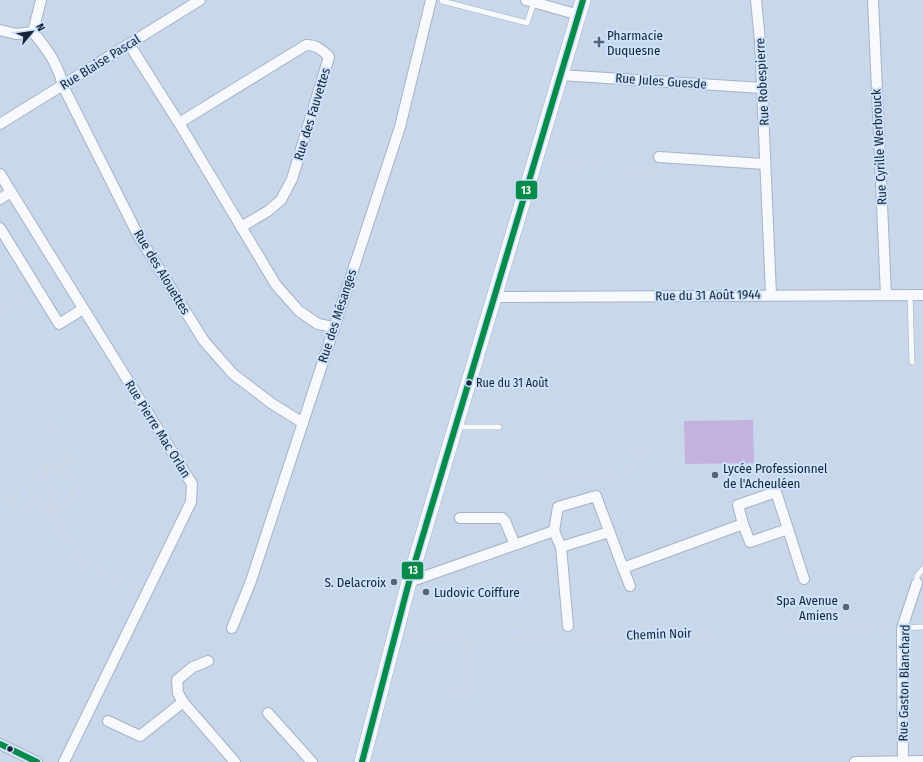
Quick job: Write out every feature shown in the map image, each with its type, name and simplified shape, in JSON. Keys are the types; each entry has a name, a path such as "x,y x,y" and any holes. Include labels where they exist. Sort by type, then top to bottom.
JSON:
{"main road":[{"path":"362,762 409,582 583,0"}],"street":[{"path":"0,30 16,34 32,32 41,0"},
{"name":"Rue Blaise Pascal","path":"0,124 200,0"},
{"name":"Rue des Mésanges","path":"232,628 251,581 333,327 400,127 430,0"},
{"name":"Rue Robespierre","path":"756,0 760,41 771,294"},
{"name":"Rue Cyrille Werbrouck","path":"873,0 886,295"},
{"path":"530,1 579,14"},
{"name":"Rue des Alouettes","path":"32,32 49,51 59,70 63,86 138,235 204,341 233,374 272,403 303,423"},
{"path":"129,44 179,123 276,285 299,311 318,324 333,327"},
{"name":"Rue des Fauvettes","path":"179,123 306,45 312,45 324,51 329,58 292,179 281,200 268,211 241,227"},
{"name":"Rue Jules Guesde","path":"560,75 762,88"},
{"path":"659,158 765,164"},
{"name":"Rue Pierre Mac Orlan","path":"0,174 192,484 191,502 64,762"},
{"path":"0,199 11,192"},
{"path":"0,228 59,324 83,309"},
{"name":"Rue du 31 Août 1944","path":"494,297 542,298 771,294 923,295"},
{"path":"788,529 750,542 738,505 776,492 788,529 804,579"},
{"path":"568,626 561,547 554,531 558,508 596,496 630,586"},
{"path":"460,518 502,518 506,521 516,545"},
{"path":"623,568 743,524"},
{"path":"409,582 554,531"},
{"path":"561,547 609,532"},
{"name":"Rue Gaston Blanchard","path":"903,761 902,628 917,583"},
{"path":"208,661 193,666 177,680 178,693 183,702 235,762"},
{"path":"108,721 140,736 183,702"},
{"path":"268,713 312,762"},
{"path":"0,744 37,762"},
{"path":"855,762 923,761"}],"lane":[{"path":"442,1 527,23 530,1"},
{"path":"910,295 912,362"},
{"path":"455,427 499,427"},
{"path":"917,583 917,576 923,569"},
{"path":"902,628 923,627"}],"path":[{"path":"534,161 654,172 654,169 660,169"},
{"path":"0,311 37,288"},
{"path":"59,420 49,431 47,470 53,512 77,558 96,570 145,596"},
{"path":"61,471 76,448"},
{"path":"539,474 619,474 628,469 634,454 638,450 643,448 654,450"},
{"path":"47,470 61,471 71,480 73,494 66,507 53,512 39,508 34,503 30,490 32,483 40,472 47,470"},
{"path":"0,483 16,505 23,508 34,503"},
{"name":"Chemin Noir","path":"395,637 449,637 466,640 902,628"},
{"path":"428,697 466,694 466,640"}],"shaded area":[{"path":"753,420 754,463 685,464 684,421"}],"transit line":[{"name":"13","path":"362,762 409,582 583,0"},
{"name":"13","path":"0,744 37,762"}],"place":[{"name":"Pharmacie Duquesne","path":"599,42"},
{"name":"Rue du 31 Août","path":"469,383"},
{"name":"Lycée Professionnel de l'Acheuléen","path":"715,475"},
{"name":"S. Delacroix","path":"394,582"},
{"name":"Ludovic Coiffure","path":"426,592"},
{"name":"Spa Avenue Amiens","path":"846,607"}]}
